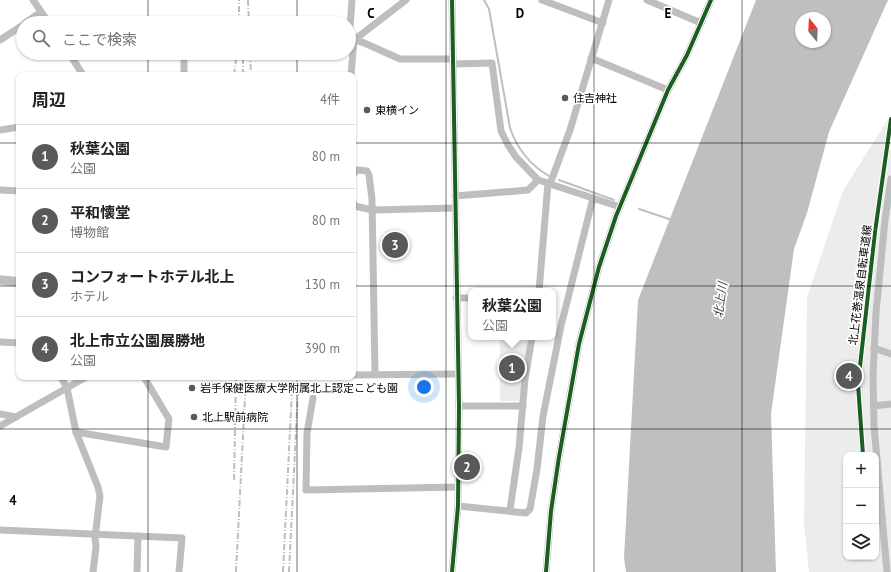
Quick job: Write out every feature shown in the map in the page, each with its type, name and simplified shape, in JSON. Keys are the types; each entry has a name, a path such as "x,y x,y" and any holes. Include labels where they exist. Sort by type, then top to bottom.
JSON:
{"main road":[{"path":"0,280 16,282"}],"street":[{"path":"33,0 44,16"},
{"path":"351,16 352,0"},
{"path":"356,38 406,0"},
{"path":"452,0 457,374 459,406 458,506 452,572"},
{"path":"542,0 603,23"},
{"path":"609,0 570,130 550,184 620,207"},
{"path":"647,0 701,23"},
{"path":"546,572 551,511 559,457 579,344 599,267 620,207 668,90 687,55 710,0"},
{"path":"35,16 41,12"},
{"path":"0,40 16,29"},
{"path":"356,40 400,59 492,62 501,131 516,157 538,180 548,183 539,288"},
{"path":"591,58 668,90"},
{"path":"73,60 81,72"},
{"path":"184,60 184,72"},
{"path":"351,72 352,60"},
{"path":"0,130 16,127"},
{"path":"356,171 367,171 369,174 372,210 375,374"},
{"path":"886,572 874,406 874,348 884,228 891,179"},
{"path":"455,196 528,190 538,180"},
{"path":"0,190 16,191"},
{"path":"458,506 510,510 526,513 530,509 537,469 543,416 561,326 593,198"},
{"path":"356,206 372,210 455,208"},
{"path":"456,298 468,298"},
{"path":"510,510 519,448 525,379 532,340"},
{"path":"0,342 16,343"},
{"path":"874,348 891,354"},
{"path":"356,375 457,374"},
{"path":"62,380 67,388 76,432 98,487 100,496 94,572"},
{"path":"0,426 81,380"},
{"path":"76,432 166,447 169,419 146,380"},
{"path":"313,398 307,433 306,490 458,487"},
{"path":"874,406 891,404"},
{"path":"459,406 523,406"},
{"path":"0,414 16,417"},
{"path":"0,530 182,538 179,572"},
{"path":"137,572 138,536"}],"shaded area":[{"path":"891,114 891,572 809,572 804,523 807,297 843,191"},
{"path":"500,340 530,340 520,401 500,401"}],"water":[{"name":"北上川","path":"756,0 888,0 829,132 807,213 794,249 771,414 776,572 626,572 624,558 638,300"}],"waterway":[{"path":"484,0 489,9 510,128 520,149 536,167 549,176"},
{"path":"559,180 614,200"},
{"path":"639,209 672,220"}],"railway":[{"path":"239,0 239,16"},
{"path":"248,0 249,16"},
{"path":"234,72 236,60"},
{"path":"243,60 243,72"},
{"path":"250,60 251,72"},
{"path":"234,480 236,380"},
{"path":"236,572 246,380"},
{"path":"283,572 292,390"},
{"path":"289,572 298,391"}],"cycle path":[{"path":"452,0 459,406 458,506 452,572"},
{"path":"546,572 551,511 559,457 579,344 599,267 616,216 668,90 687,55 711,0"},
{"name":"北上花巻温泉自転車道線","path":"863,452 858,384 875,232 891,119"}],"place":[{"name":"住吉神社","path":"565,98"},
{"name":"東横イン","path":"367,110"},
{"name":"コンフォートホテル北上","path":"395,245"},
{"name":"秋葉公園","path":"512,368"},
{"name":"北上市立公園展勝地","path":"849,376"},
{"name":"岩手保健医療大学附属北上認定こども園","path":"192,388"},
{"name":"北上駅前病院","path":"194,417"},
{"name":"平和懐堂","path":"467,467"}]}
